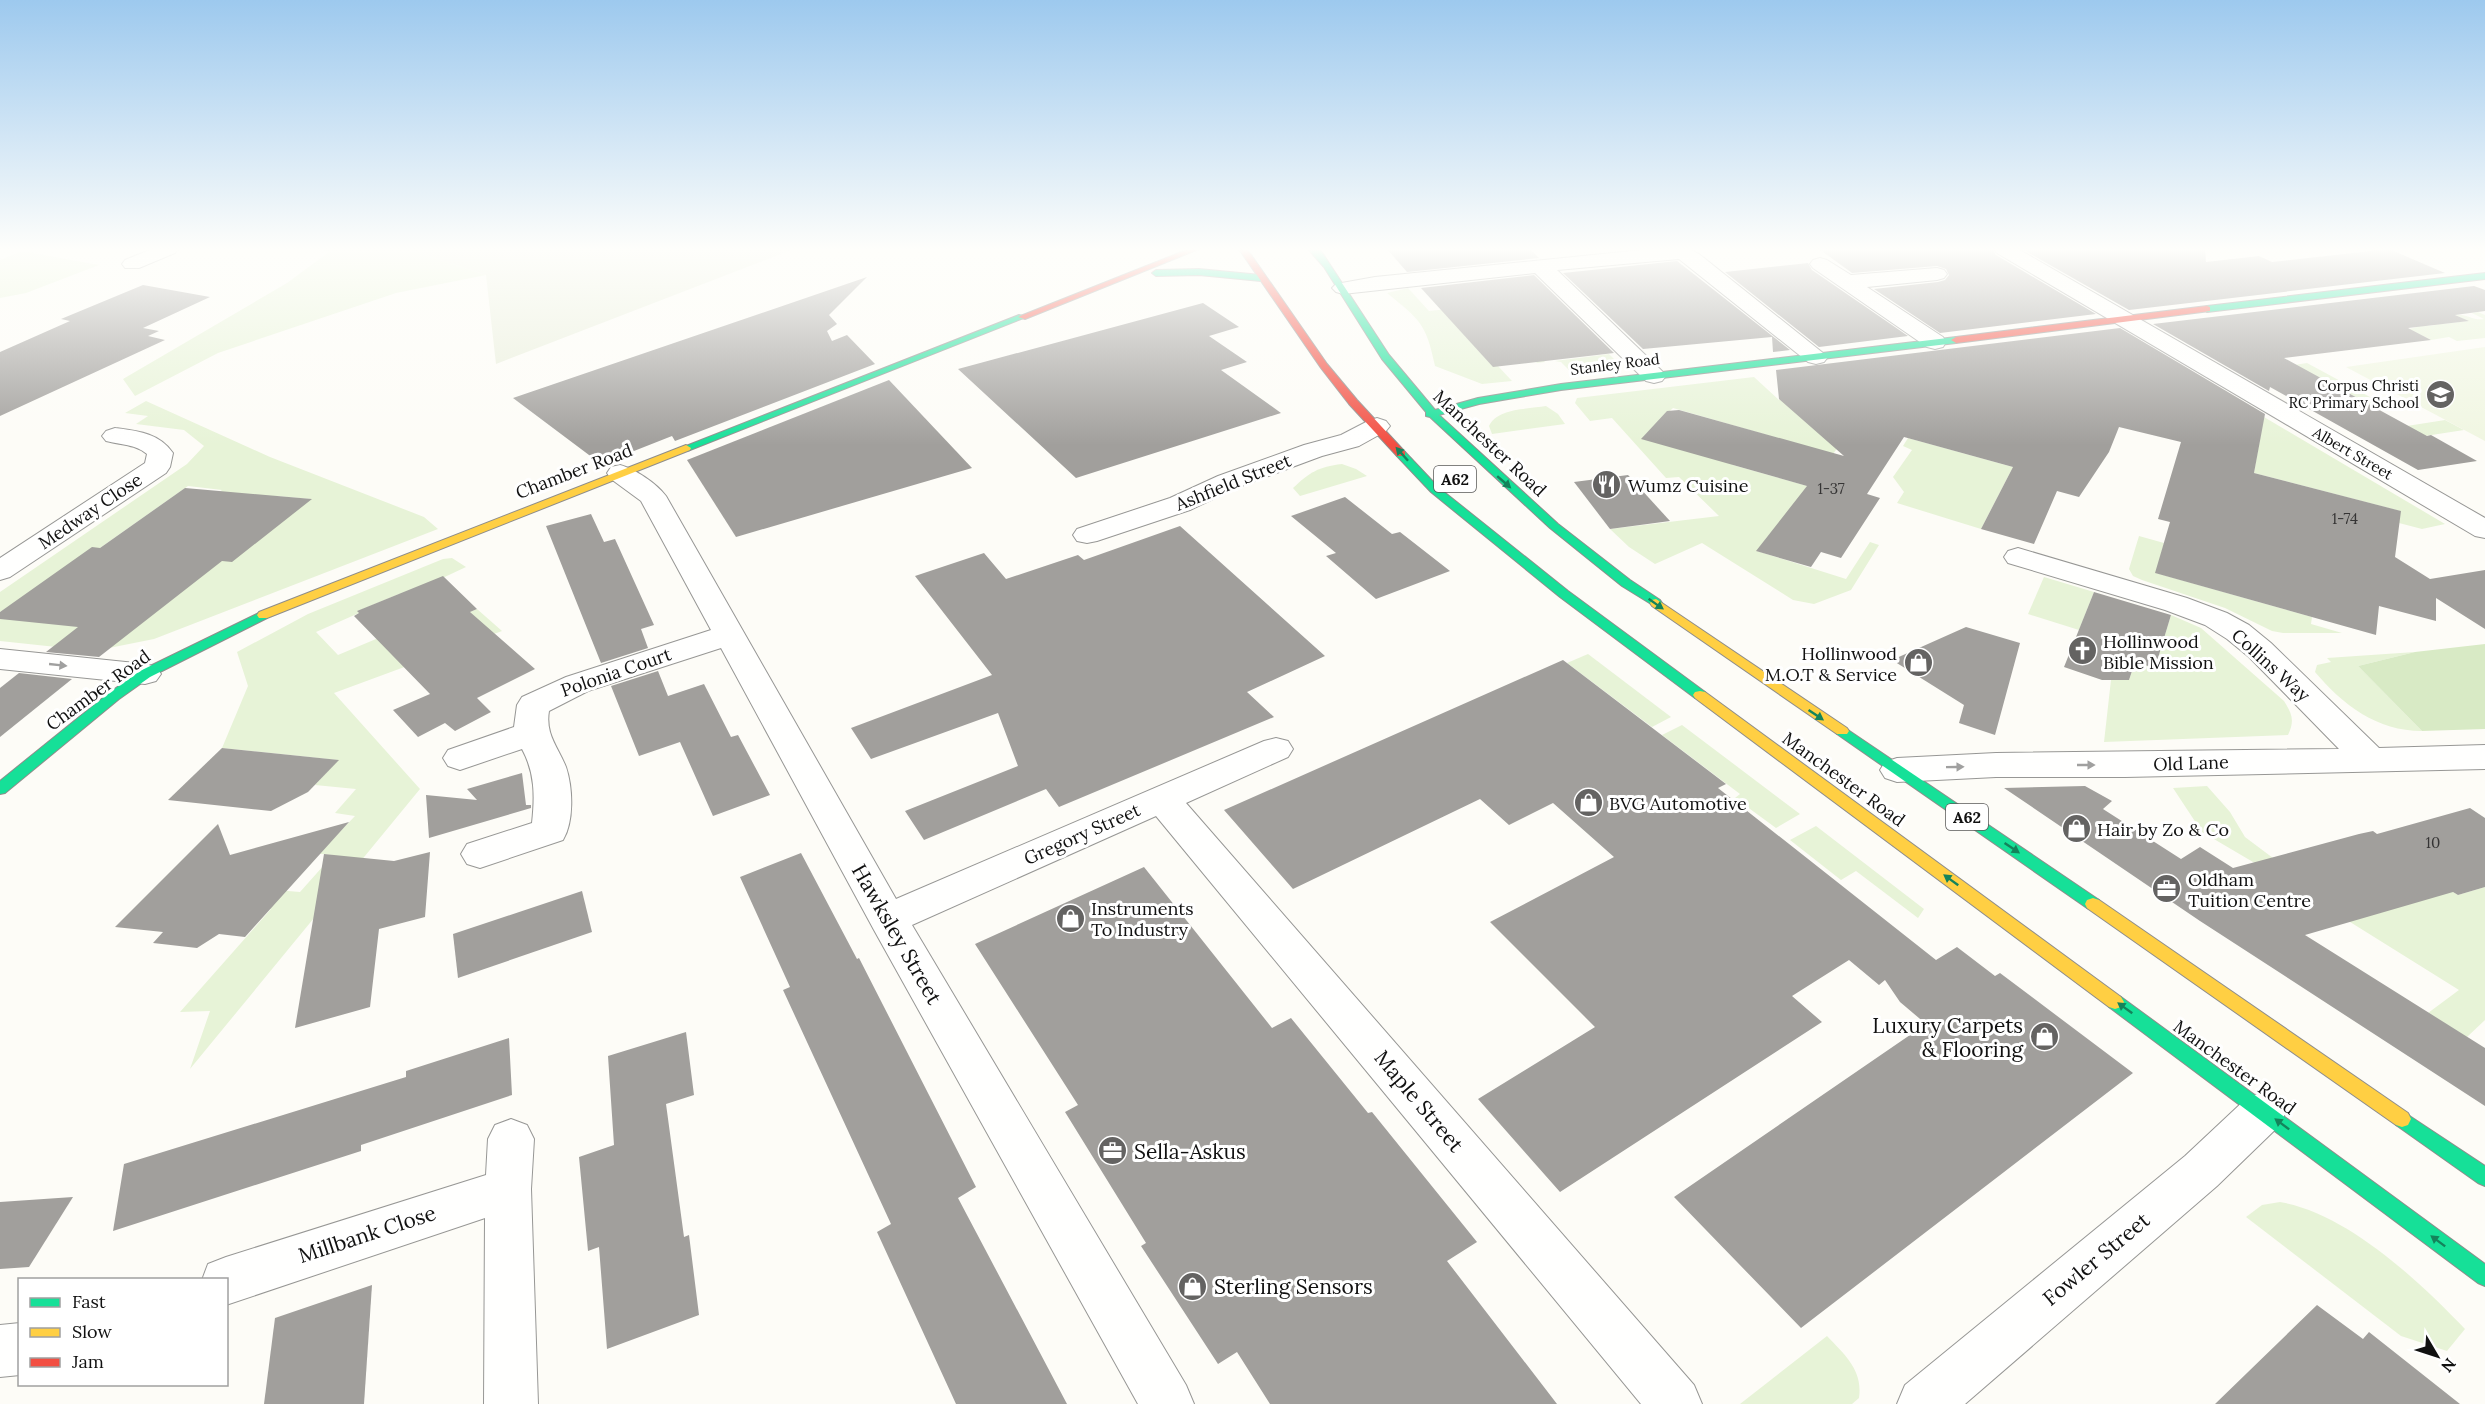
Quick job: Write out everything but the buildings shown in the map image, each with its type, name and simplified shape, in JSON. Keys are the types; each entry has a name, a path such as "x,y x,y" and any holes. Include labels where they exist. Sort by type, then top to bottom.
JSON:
{"main road":[{"name":"Chamber Road","path":"0,789 87,717 145,674 246,621 1028,315"},
{"name":"Manchester Road","path":"1287,315 1353,402 1383,425 1435,490 1496,540 1583,609 2485,1276"},
{"name":"Manchester Road","path":"1353,315 1430,414 1569,539 1626,583 2485,1177"},
{"name":"Stanley Road","path":"1413,418 1490,399 1654,376 2169,315"},
{"path":"1496,540 1499,520"}],"street":[{"path":"1590,315 1654,376"},
{"path":"1763,315 1816,357"},
{"path":"1895,315 1935,342"},
{"name":"Albert Street","path":"2115,315 2485,530"},
{"name":"Ashfield Street","path":"1087,535 1180,504 1227,482 1313,450 1350,441 1383,425"},
{"name":"Medway Close","path":"0,571 157,467 160,453 154,445 140,439 115,436"},
{"name":"Hawksley Street","path":"620,473 651,495 888,920 1167,1404"},
{"name":"Collins Way","path":"2018,557 2176,604 2216,619 2238,632 2260,650 2369,758"},
{"name":"Polonia Court","path":"531,733 530,717 534,705 556,692 728,635"},
{"path":"0,659 145,674"},
{"path":"460,758 531,733 551,777 550,831 480,854"},
{"name":"Gregory Street","path":"888,920 1276,749"},
{"name":"Old Lane","path":"1897,770 1996,765 2125,765 2485,757"},
{"name":"Maple Street","path":"1162,799 1675,1404"},
{"name":"Fowler Street","path":"1924,1404 2201,1171 2264,1111"},
{"path":"511,1139 508,1190 512,1404"},
{"name":"Millbank Close","path":"228,1280 508,1190"},
{"path":"0,1351 18,1349"}],"green space":[{"path":"233,315 332,315 218,353 135,396 123,379"},
{"path":"490,315 624,315 496,364"},
{"path":"1412,315 1487,315 1532,348 1545,362 1537,363 1520,345 1498,366 1512,381 1482,384 1435,366 1425,331"},
{"path":"2455,315 2484,319 2475,315 2485,315 2485,338 2457,341 2449,337 2431,340 2409,329 2417,327 2405,321 2431,326 2435,325 2423,319 2430,318 2443,324 2468,321"},
{"name":"Corpus Christi RC Primary School","path":"2485,347 2485,441 2346,367"},
{"path":"1609,354 1622,367 1572,373 1561,362 1555,361"},
{"path":"2307,363 2383,404 2357,408 2281,367"},
{"path":"2193,375 2445,524 2422,529 2399,523 2400,511 2254,473 2261,433 2231,426"},
{"path":"1754,377 1779,400 1788,399 1849,432 1833,454 1673,408 1644,436 1726,460 1733,465 1818,489 1768,536 1757,551 1846,579 1870,542 1879,545 1851,590 1814,604 1793,600 1702,543 1655,564 1629,547 1610,529 1719,516 1679,477 1666,478 1612,418 1590,421 1575,403 1577,398"},
{"path":"146,401 270,457 424,517 438,529 154,639 94,651 0,641 0,619 138,551 222,490 188,486 100,548 0,612 0,592 187,464 204,446 184,430 136,424 148,416 125,413","holes":["277,496 311,499 221,561 193,558"]},
{"path":"1546,406 1558,414 1565,424 1492,434 1489,426 1499,416 1514,410"},
{"path":"2445,420 2464,430 2412,438 2394,428"},
{"path":"1908,438 2013,467 1981,529 1897,503 1904,492 1893,477 1912,450 1903,446"},
{"path":"1342,464 1367,476 1300,496 1293,488 1315,471"},
{"path":"2139,536 2164,543 2156,573 2312,617 2311,624 2342,633 2272,631 2225,608 2133,576 2129,569"},
{"path":"452,558 466,567 402,597 399,594 358,611 359,613 316,632 338,655 376,639 460,616 477,609 502,631 334,693 420,789 190,1069 210,1011 180,1012 271,909 249,906 264,889 300,892 333,855 299,852 332,840 355,816 335,813 356,789 315,785 338,760 222,748 248,686 237,652 308,614 443,559"},
{"path":"2044,577 2094,592 2079,630 2028,614"},
{"path":"2171,615 2201,628 2284,701 2292,717 2288,735 2104,742 2111,680 2129,680 2135,662 2155,668"},
{"path":"2485,644 2485,729 2422,731 2358,666 2415,652"},
{"path":"2415,652 2358,666 2422,731 2390,726 2362,714 2337,695 2315,672 2317,665 2331,662 2327,658"},
{"path":"1588,654 1671,717 1652,727 1567,663"},
{"path":"1682,725 1800,814 1776,828 1735,798 1740,794 1662,735"},
{"path":"2207,786 2230,812 2245,837 2285,867 2453,892 2458,895 2485,887 2485,1020 2467,1037 2428,1013 2459,990 2202,832 2173,788"},
{"path":"1816,826 1924,909 1918,918 1856,871 1841,880 1790,840"},
{"path":"2280,1202 2305,1209 2356,1234 2426,1290 2465,1329 2447,1351 2401,1336 2246,1217 2262,1205"},
{"path":"1827,1336 1846,1357 1858,1379 1859,1398 1852,1404 1740,1404"}],"traffic: fast":[{"path":"1358,315 1385,357 1438,420 1554,526 1626,583 1656,603"},
{"path":"686,448 1022,317"},
{"path":"1430,414 1478,401 1561,387 1956,340"},
{"path":"1401,454 1435,490 1564,594 1700,695"},
{"path":"0,789 114,696 145,674 263,615"},
{"path":"1842,731 2093,904"},
{"path":"2115,1002 2485,1276"},
{"path":"2402,1119 2485,1177"}],"traffic: slow":[{"path":"263,615 686,448"},
{"path":"1656,603 1842,731"},
{"path":"1700,695 2115,1002"},
{"path":"2093,904 2402,1119"}],"traffic: jam":[{"path":"1022,317 1028,315"},
{"path":"1288,315 1324,366 1353,402 1401,454"},
{"path":"1956,340 2162,315"}],"place":[{"name":"Corpus Christi RC Primary School","path":"2440,394"},
{"name":"Wumz Cuisine","path":"1607,485"},
{"name":"Hollinwood Bible Mission","path":"2082,651"},
{"name":"Hollinwood M.O.T & Service","path":"1918,663"},
{"name":"BVG Automotive","path":"1588,803"},
{"name":"Hair by Zo & Co","path":"2076,829"},
{"name":"Oldham Tuition Centre","path":"2167,889"},
{"name":"Instruments To Industry","path":"1070,918"},
{"name":"Luxury Carpets & Flooring","path":"2044,1037"},
{"name":"Sella-Askus","path":"1113,1151"},
{"name":"Sterling Sensors","path":"1193,1286"}]}
